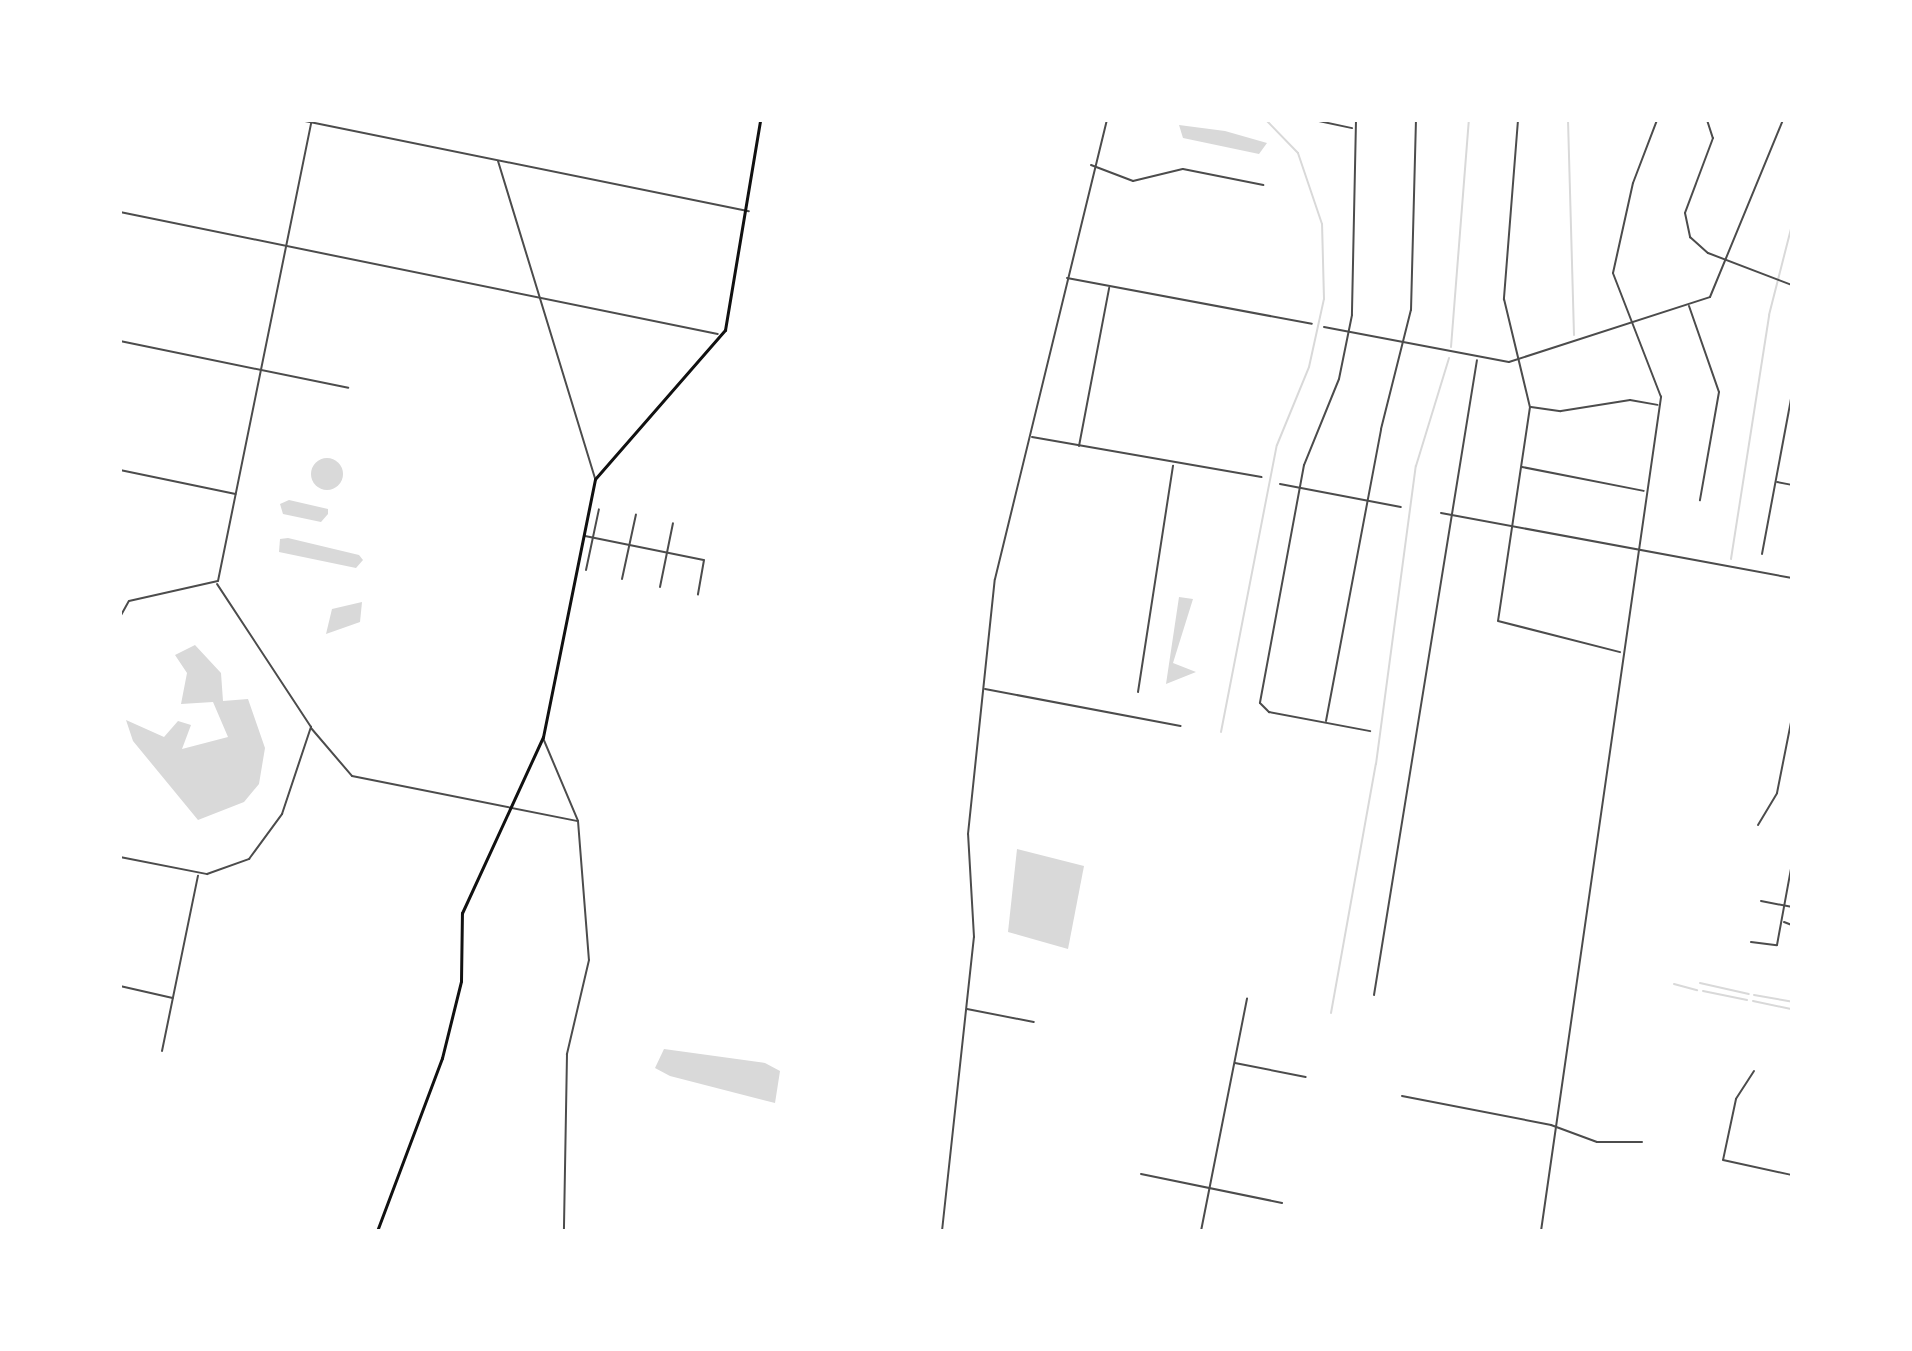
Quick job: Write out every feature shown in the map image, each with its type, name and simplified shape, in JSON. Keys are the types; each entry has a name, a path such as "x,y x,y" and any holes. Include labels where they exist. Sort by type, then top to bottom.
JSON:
{"main road":[{"path":"377,1231 442,1058 461,981 462,913 543,737 595,479 721,335 749,211 760,120"}],"street":[{"path":"300,120 749,211"},
{"path":"942,1231 974,937 968,834 998,567 1032,437 1091,165 1107,120"},
{"path":"1356,120 1353,128 1357,268 1349,331 1300,488 1261,708 1370,731"},
{"path":"1326,723 1368,500 1405,344 1413,290 1416,120"},
{"path":"1518,120 1504,299 1530,407 1498,621 1503,628 1620,652"},
{"path":"1541,1231 1551,1125 1644,491 1660,406 1657,380 1613,273 1633,183 1657,120"},
{"path":"1707,120 1713,138 1685,222 1693,242 1730,261 1792,285"},
{"path":"1324,327 1477,360 1520,358 1688,305 1716,292 1783,120"},
{"path":"1315,121 1353,128"},
{"path":"311,122 216,583 311,727 348,775 578,821"},
{"path":"498,160 536,297 595,479"},
{"path":"1091,165 1133,181 1183,169 1263,185"},
{"path":"120,212 721,335"},
{"path":"1067,278 1312,324"},
{"path":"1079,446 1109,287"},
{"path":"1688,305 1719,392 1700,500"},
{"path":"120,341 348,388"},
{"path":"1374,995 1449,515 1477,360"},
{"path":"1762,554 1792,393"},
{"path":"1530,407 1561,411 1630,400 1660,406"},
{"path":"1785,431 1792,432"},
{"path":"1032,437 1173,464 1262,477"},
{"path":"1138,692 1173,464"},
{"path":"1520,467 1644,491"},
{"path":"120,470 236,494"},
{"path":"1776,482 1792,485"},
{"path":"1280,484 1401,507"},
{"path":"586,570 599,509"},
{"path":"1441,513 1792,578"},
{"path":"622,579 636,514"},
{"path":"660,587 673,523"},
{"path":"583,536 704,560 698,594"},
{"path":"120,600 129,601 216,583"},
{"path":"120,617 129,601"},
{"path":"984,688 1181,726"},
{"path":"1758,825 1777,793 1792,717"},
{"path":"120,857 198,874 245,862 274,829 311,727"},
{"path":"543,737 578,821 589,960 567,1054 564,1231"},
{"path":"1751,942 1777,945 1792,863"},
{"path":"162,1051 198,874"},
{"path":"1761,901 1792,907"},
{"path":"1782,922 1792,925"},
{"path":"120,986 173,998"},
{"path":"1201,1231 1247,999"},
{"path":"966,1009 1034,1022"},
{"path":"1234,1063 1306,1077"},
{"path":"1754,1071 1736,1099 1723,1160 1792,1175"},
{"path":"1402,1096 1551,1125 1597,1142 1642,1142"},
{"path":"1141,1174 1282,1203"}],"shaded area":[{"path":"1179,125 1225,131 1267,143 1259,154 1183,138"},
{"path":"327,458 338,463 343,474 338,485 327,490 316,485 311,474 316,463"},
{"path":"289,500 328,509 328,514 321,522 283,514 280,504"},
{"path":"288,538 359,555 363,560 356,568 279,552 280,539"},
{"path":"1179,597 1193,599 1173,663 1196,672 1166,684"},
{"path":"362,602 360,622 326,634 332,609"},
{"path":"195,645 221,673 223,701 248,699 265,748 259,784 244,802 198,820 133,741 126,720 164,737 178,721 191,725 182,749 228,737 213,702 181,704 187,673 175,655"},
{"path":"1017,849 1084,866 1068,949 1008,932"},
{"path":"664,1049 765,1063 780,1071 775,1103 670,1076 655,1068"}],"waterway":[{"path":"1221,732 1277,445 1309,367 1324,299 1322,224 1298,153 1266,120"},
{"path":"1451,347 1469,120"},
{"path":"1568,120 1574,335"},
{"path":"1731,559 1769,315 1792,225"},
{"path":"1331,1013 1376,764 1416,466 1449,358"},
{"path":"1700,983 1749,994"},
{"path":"1674,984 1697,990"},
{"path":"1703,991 1747,1000"},
{"path":"1754,995 1792,1002"},
{"path":"1753,1001 1792,1009"}]}
